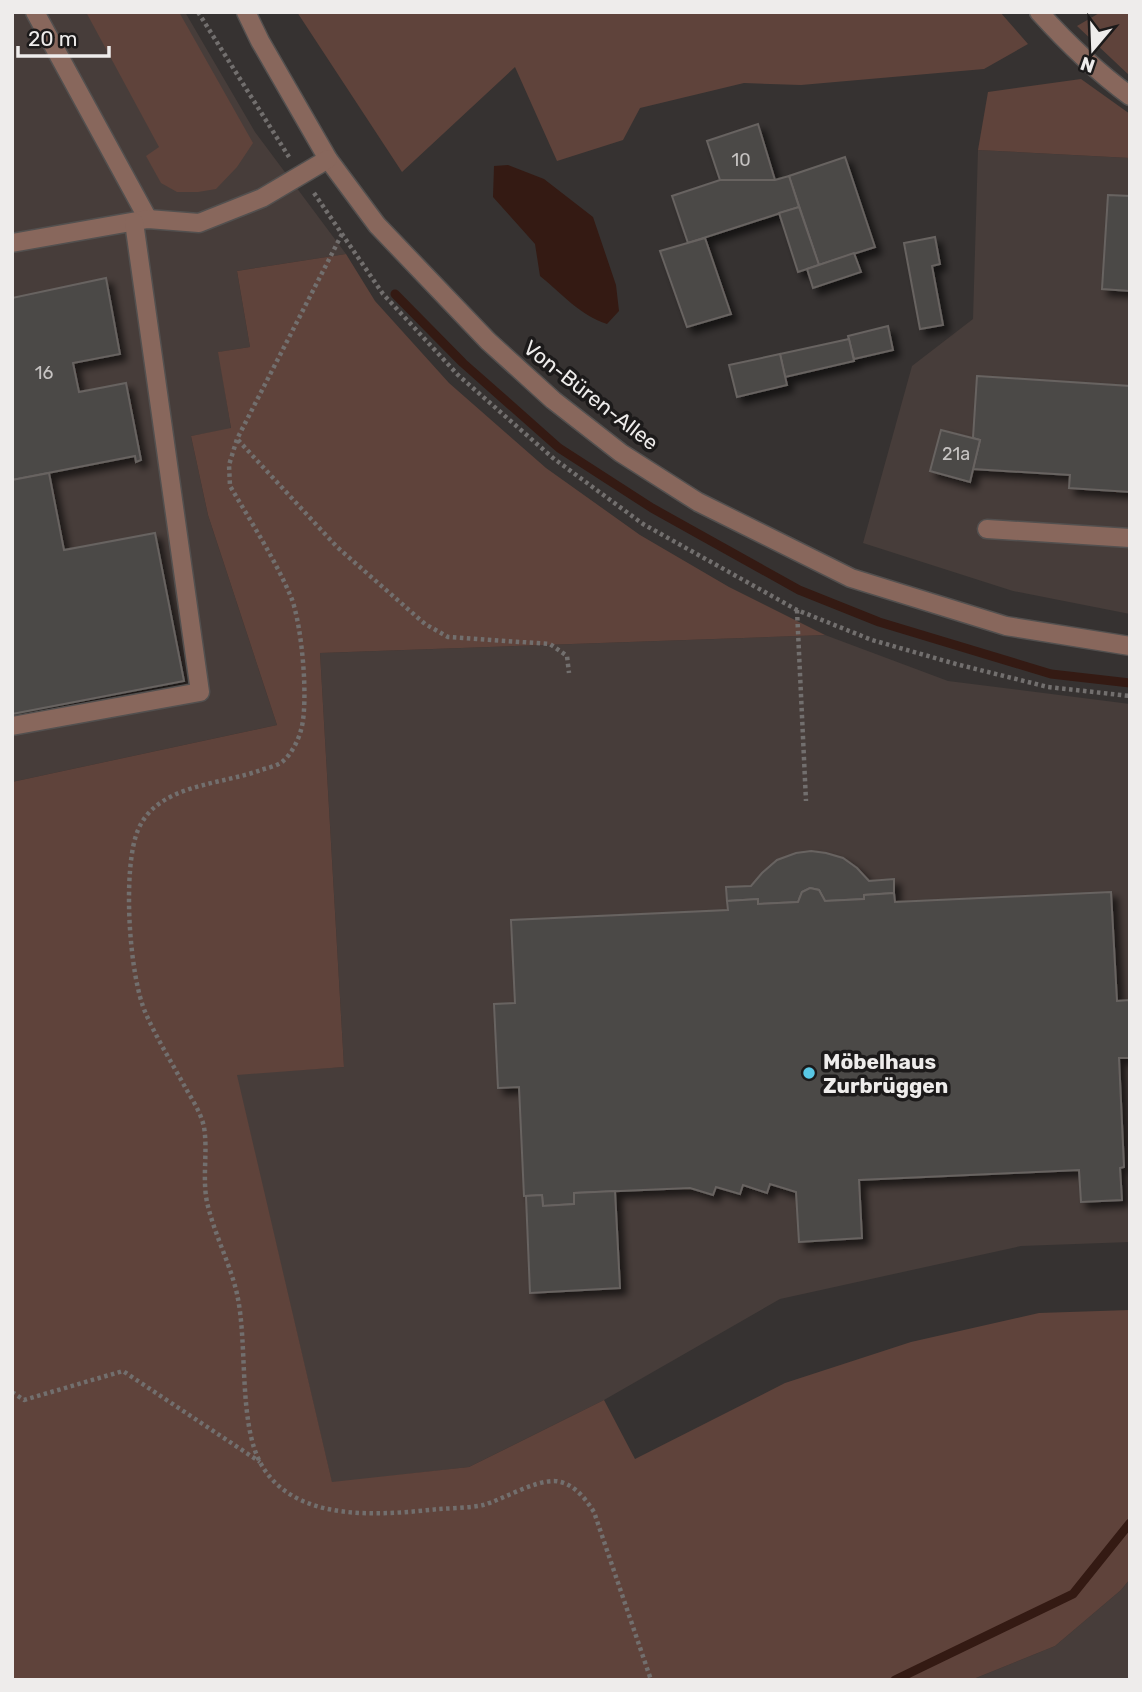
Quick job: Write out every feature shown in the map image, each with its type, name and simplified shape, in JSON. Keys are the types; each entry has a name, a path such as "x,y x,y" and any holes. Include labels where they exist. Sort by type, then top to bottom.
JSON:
{"street":[{"path":"12,726 200,692 141,220 35,12"},
{"name":"Von-Büren-Allee","path":"246,12 328,159 377,225 488,341 553,400 621,453 698,502 851,578 1006,626 1130,646"},
{"path":"1039,12 1070,46 1130,96"},
{"path":"12,243 141,220 199,223 262,198 328,159"},
{"path":"986,529 1130,538"}],"path":[{"path":"260,1463 247,1406 244,1346 237,1295 207,1201 204,1126 144,1011 132,956 128,881 138,830 152,810 171,795 246,776 282,762 295,745 302,729 304,678 293,600 230,486 229,465 237,439 342,234"},
{"path":"237,439 337,547 425,624 448,637 550,645 567,656 569,673"},
{"path":"797,610 806,801"},
{"path":"12,1392 24,1400 123,1371 260,1463 274,1481 297,1499 347,1513 413,1512 482,1505 555,1481 573,1487 584,1496 594,1512 651,1680"}],"shaded area":[{"path":"12,12 185,12 255,132 346,254 237,271 250,347 219,352 231,429 191,436 208,515 277,725 12,782"},
{"path":"86,12 179,12 253,143 237,167 216,189 177,192 161,183 146,156 159,147"},
{"path":"297,12 1000,12 1028,44 984,69 801,85 744,83 640,108 623,140 557,161 515,67 402,172"},
{"path":"1101,12 1130,12 1130,76 1077,26"},
{"path":"1081,79 1130,114 1130,158 978,150 988,92"},
{"path":"978,150 1130,158 1130,614 1013,591 863,543 912,366 973,319"},
{"path":"508,165 544,179 593,217 616,285 619,311 607,324 580,310 540,276 535,244 493,197 494,166"},
{"path":"346,254 375,301 449,383 546,468 640,535 729,587 825,635 320,653 344,1067 237,1075 332,1482 469,1467 604,1400 635,1459 785,1383 911,1342 1039,1313 1130,1310 1130,1579 1121,1590 1055,1646 971,1680 12,1680 12,782 277,725 208,515 191,436 231,428 218,352 250,347 237,271"},
{"path":"825,635 948,681 1130,704 1130,1242 1021,1246 780,1299 604,1400 469,1467 332,1483 236,1074 344,1067 320,653"},
{"path":"1130,1579 1130,1680 971,1680 1055,1646 1121,1590"}],"building":[{"path":"758,124 775,180 720,180 707,141"},
{"path":"845,157 875,247 819,265 789,176"},
{"path":"789,176 799,207 688,243 672,196 720,180 775,180"},
{"path":"1108,195 1130,196 1130,291 1102,289"},
{"path":"799,207 819,265 798,272 779,213"},
{"path":"935,237 940,264 932,266 943,325 920,329 904,243"},
{"path":"705,238 731,314 687,327 660,251"},
{"path":"854,253 861,272 813,288 807,269"},
{"path":"106,278 120,354 73,363 79,392 126,383 141,460 136,462 135,456 12,480 12,298"},
{"path":"888,326 893,350 854,359 848,336"},
{"path":"849,339 854,361 785,377 780,354"},
{"path":"780,354 787,385 737,397 729,365"},
{"path":"977,376 1130,386 1130,492 1069,488 1070,475 973,469 980,440 973,438"},
{"path":"941,430 980,440 970,482 930,471"},
{"path":"49,473 64,550 155,533 184,681 12,714 12,480"},
{"path":"811,851 843,858 869,881 894,879 894,893 864,895 864,899 825,901 819,890 810,888 802,892 798,902 758,904 758,899 727,901 726,887 751,886 777,860"},
{"name":"Möbelhaus Zurbrüggen","path":"810,888 819,890 825,901 864,899 864,895 894,893 895,902 1111,892 1117,1001 1130,1000 1130,1058 1119,1058 1124,1167 1120,1168 1122,1200 1081,1202 1079,1170 859,1180 862,1238 799,1242 796,1192 770,1184 767,1193 743,1185 740,1194 716,1187 713,1195 690,1188 574,1193 574,1204 543,1206 542,1195 524,1196 519,1087 498,1088 494,1004 515,1003 511,920 728,910 727,901 758,899 758,904 798,902 802,892"},
{"path":"615,1191 620,1288 530,1293 526,1196 542,1195 543,1206 574,1204 574,1193"}],"waterway":[{"path":"395,294 463,363 559,448 652,508 799,590 879,622 1051,674 1130,683"},
{"path":"895,1680 1073,1594 1130,1523"}],"place":[{"name":"Möbelhaus Zurbrüggen","path":"809,1073"}]}
